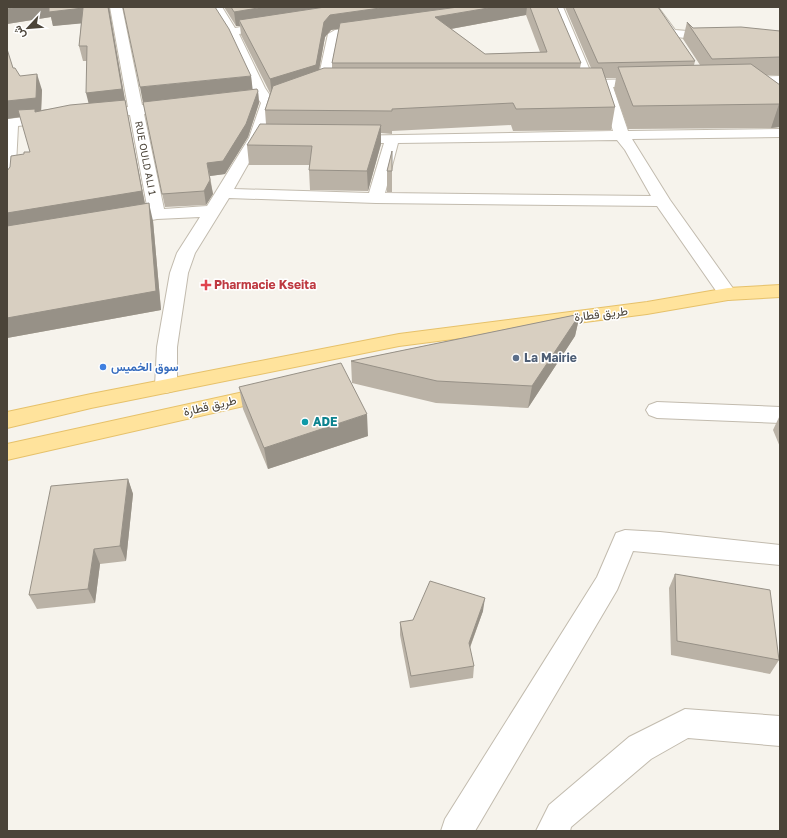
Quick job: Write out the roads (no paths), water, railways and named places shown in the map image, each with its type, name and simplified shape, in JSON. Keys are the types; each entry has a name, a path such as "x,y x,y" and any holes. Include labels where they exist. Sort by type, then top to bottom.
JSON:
{"main road":[{"name":"طريق قطارة","path":"7,420 91,401 399,340 647,308 728,294 780,291"},
{"path":"368,366 394,354 399,340"},
{"name":"طريق قطارة","path":"7,452 292,388"}],"street":[{"path":"82,115 136,110 116,7"},
{"path":"166,386 167,346 179,273 186,253 224,193 263,138 266,99 238,43 216,7"},
{"path":"558,7 622,136 632,149 662,201 728,294"},
{"path":"652,7 679,45"},
{"path":"230,32 285,24"},
{"path":"324,84 334,28 381,28"},
{"path":"671,33 726,38"},
{"path":"734,81 780,80"},
{"path":"566,84 658,82"},
{"path":"310,89 324,84 347,84"},
{"name":"RUE OULD ALI 1","path":"157,214 136,110 167,107"},
{"path":"7,184 9,122 66,117"},
{"path":"339,138 392,139 780,133"},
{"path":"376,198 392,139"},
{"path":"224,193 376,198 662,201"},
{"path":"125,220 157,214 212,211"},
{"path":"657,410 780,415"},
{"path":"457,831 608,582 625,540 660,542 780,555"},
{"path":"552,831 560,816 640,748 685,723 780,731"}],"place":[{"name":"Pharmacie Kseita","path":"206,285"},
{"name":"La Mairie","path":"516,358"},
{"name":"سوق الخميس","path":"103,367"},
{"name":"ADE","path":"305,422"}]}
